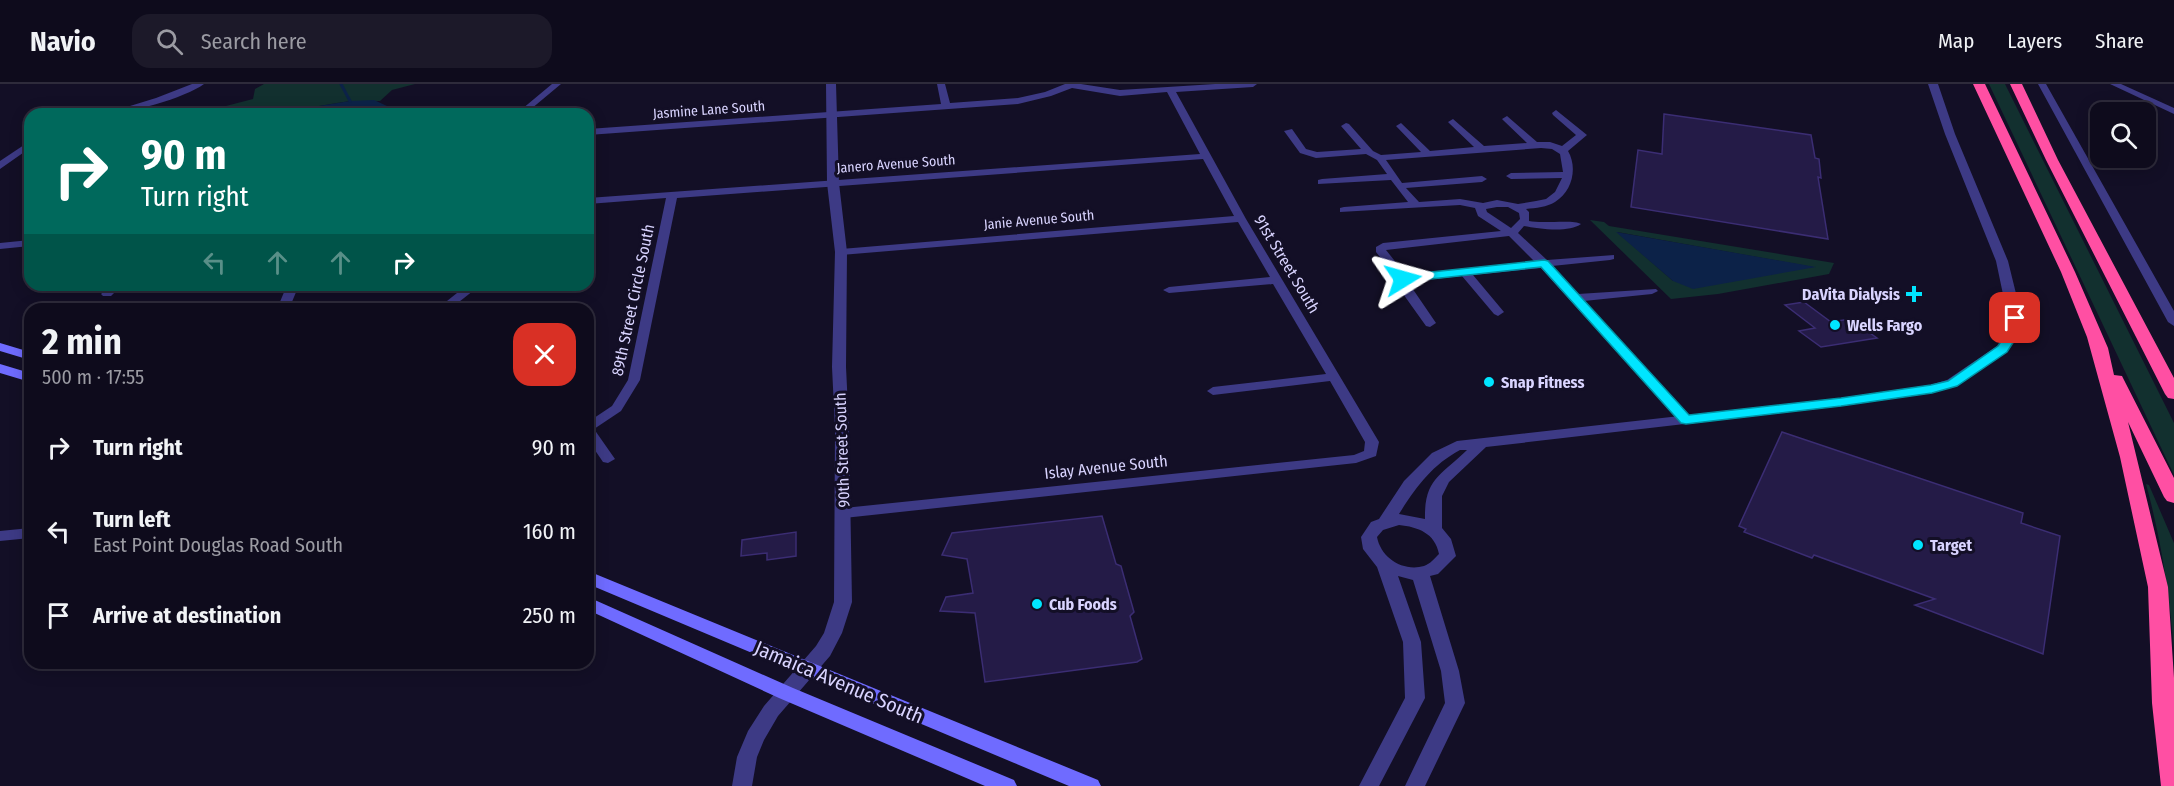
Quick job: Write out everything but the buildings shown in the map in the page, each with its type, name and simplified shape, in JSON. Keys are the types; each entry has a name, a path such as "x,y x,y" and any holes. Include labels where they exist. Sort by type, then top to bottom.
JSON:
{"highway":[{"path":"1979,84 2068,272 2095,337 2174,497"},
{"path":"2016,84 2052,160 2174,394"},
{"path":"2095,337 2129,457 2158,586 2164,703 2173,786"}],"main road":[{"path":"0,347 24,354"},
{"path":"0,368 24,376"},
{"name":"Jamaica Avenue South","path":"594,580 1091,786"},
{"name":"Jamaica Avenue South","path":"594,606 786,693 1007,786"}],"street":[{"path":"130,108 159,100 200,84"},
{"path":"527,108 557,84"},
{"name":"90th Street South","path":"741,786 747,757 755,736 771,711 827,644 840,618 843,602 844,513 839,367 841,252 833,183 831,84"},
{"path":"941,84 946,106"},
{"path":"1073,84 1120,93 1253,84"},
{"name":"Jasmine Lane South","path":"594,132 1018,101 1055,92 1073,84"},
{"path":"1386,520 1410,520 1434,530 1443,538 1448,556 1443,564 1434,570 1408,573 1385,565 1374,556 1368,539 1370,531 1386,520 1410,485 1437,456 1457,446 1841,402 1932,389 1952,383 2002,349 2014,332 2015,318 2002,261 1950,134 1933,84"},
{"path":"2042,84 2174,322"},
{"path":"2114,84 2174,111"},
{"name":"91st Street South","path":"1171,91 1240,219 1372,442 1371,453"},
{"path":"1557,113 1582,135 1562,150"},
{"path":"1508,119 1535,145"},
{"path":"1453,122 1481,149"},
{"path":"1346,126 1368,151 1380,158 1399,186 1418,205"},
{"path":"1401,126 1427,153"},
{"path":"1288,131 1303,151 1316,155 1368,151"},
{"path":"1344,210 1460,202 1482,206 1503,204 1517,207 1552,200 1563,191 1569,160 1562,150 1551,146 1535,145 1380,158"},
{"path":"0,166 24,148"},
{"name":"Janero Avenue South","path":"594,201 1206,156"},
{"path":"1511,176 1567,175"},
{"path":"1322,182 1392,177"},
{"path":"1399,186 1482,179"},
{"name":"89th Street Circle South","path":"594,426 623,404 634,380 672,195"},
{"path":"1482,206 1482,213 1512,232 1544,264 1686,420"},
{"path":"1430,323 1402,284 1403,279 1380,249 1383,246 1512,232 1523,222 1524,212 1517,207"},
{"name":"Janie Avenue South","path":"841,252 1240,219"},
{"path":"1523,222 1543,227 1576,224"},
{"path":"0,246 24,244"},
{"path":"1403,279 1610,257"},
{"path":"1465,272 1498,312"},
{"path":"1168,290 1277,280"},
{"path":"107,294 110,291"},
{"path":"451,303 467,291"},
{"path":"1576,298 1652,291"},
{"path":"1213,391 1335,377"},
{"path":"594,438 608,459"},
{"path":"1434,530 1432,505 1436,486 1450,470 1472,455 1481,444"},
{"name":"Islay Avenue South","path":"844,513 1356,459 1371,453"},
{"path":"0,536 24,534"},
{"path":"1369,786 1415,698 1412,642 1385,565"},
{"path":"1415,786 1455,704 1450,671 1420,573"}],"green space":[{"path":"264,84 415,84 392,90 380,101 350,101 307,108 218,108 253,99 255,89"},
{"path":"1989,84 2005,84 2174,423 2174,475"},
{"path":"1590,220 1604,222 1609,226 1834,263 1829,274 1718,294 1671,299","holes":["1617,232 1814,267 1673,281"]},
{"path":"2146,484 2149,485 2174,543 2174,649 2164,566"}],"water":[{"path":"374,100 388,108 307,108 350,101"},
{"path":"1616,232 1816,267 1693,289 1673,281"}],"waterway":[{"path":"341,84 350,101"}],"place":[{"name":"DaVita Dialysis","path":"1914,294"},
{"name":"Wells Fargo","path":"1835,325"},
{"name":"Snap Fitness","path":"1489,382"},
{"name":"Target","path":"1918,545"},
{"name":"Cub Foods","path":"1037,604"}],"route":[{"path":"1403,279 1544,264 1686,420 1841,402 1932,389 1952,383 2002,349 2014,332 2015,318"}]}
